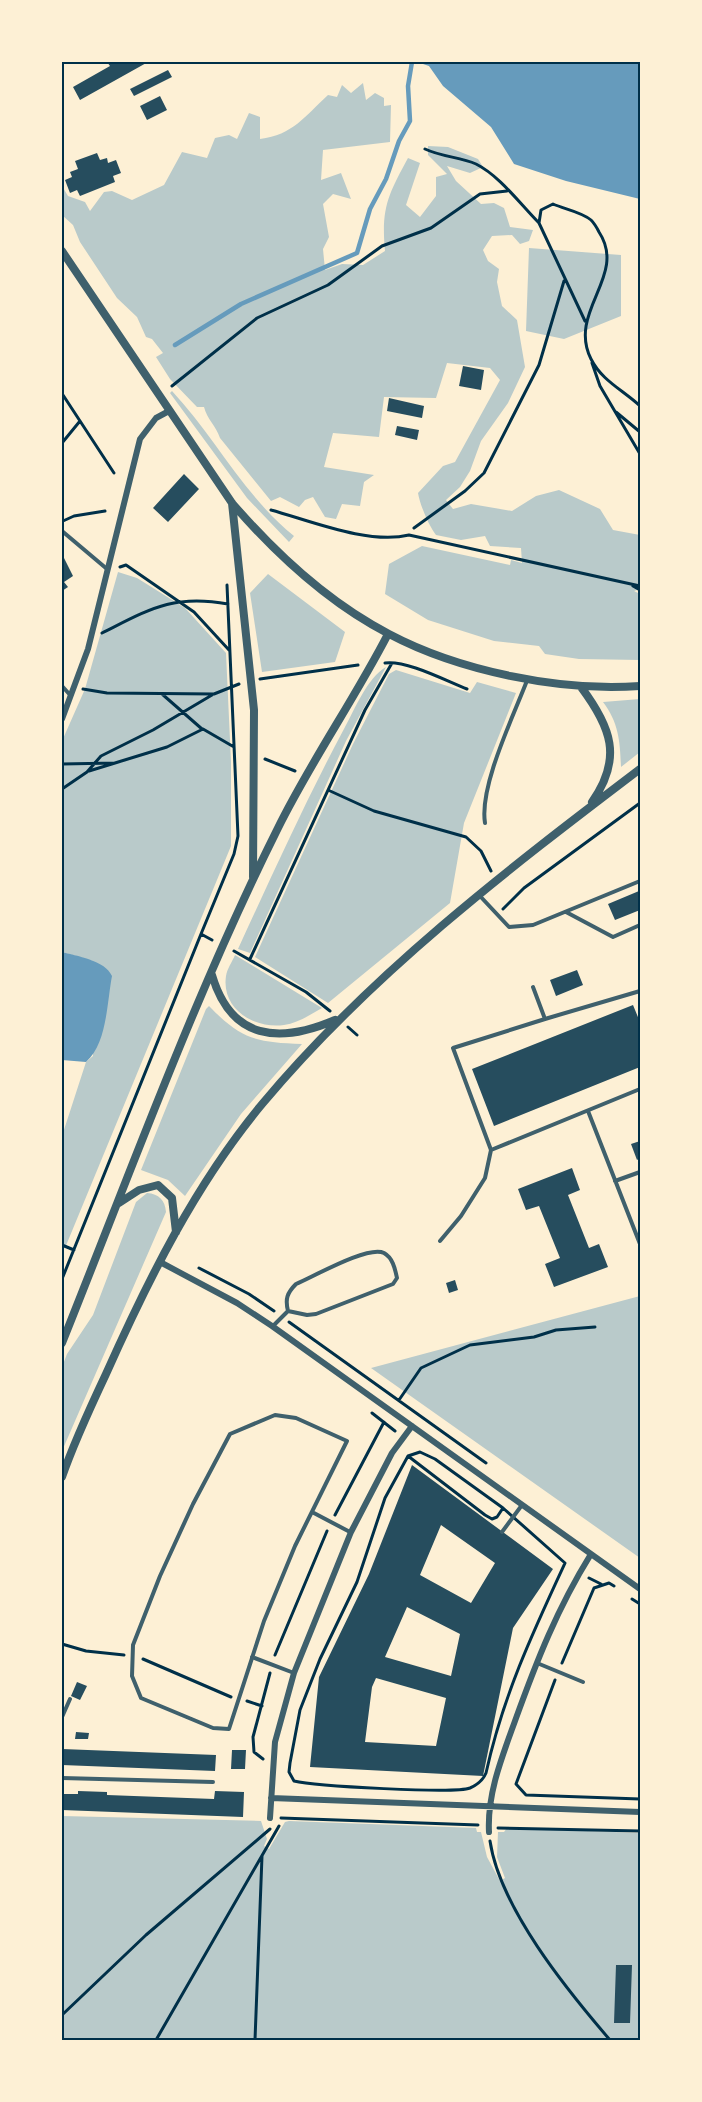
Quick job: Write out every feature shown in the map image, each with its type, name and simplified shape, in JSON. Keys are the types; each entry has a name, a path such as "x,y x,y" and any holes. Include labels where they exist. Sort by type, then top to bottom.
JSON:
{"street":[{"path":"62,251 232,503 258,533 322,590 388,634 464,663 581,687 640,686"},
{"path":"62,719 76,687 91,639 140,439 156,418 169,411"},
{"path":"232,503 251,681 255,754 252,881"},
{"path":"62,1343 252,881 306,776 388,634"},
{"path":"581,687 596,707 608,731 611,749 609,768 602,788 586,810"},
{"path":"62,1477 123,1334 160,1262 228,1150 261,1105 339,1019 416,948 640,769"},
{"path":"212,975 218,993 232,1017 246,1027 264,1032 289,1033 315,1029 339,1019"},
{"path":"119,1203 139,1190 158,1185 172,1198 176,1233"},
{"path":"160,1262 237,1303 272,1326 640,1589"},
{"path":"270,1818 275,1742 294,1673 351,1532 403,1437 412,1426"},
{"path":"489,1830 489,1806 502,1757 536,1662 556,1614 591,1554"},
{"path":"271,1798 640,1812"}],"lane":[{"path":"62,531 109,570"},
{"path":"486,823 484,812 493,772 528,677"},
{"path":"62,686 72,697"},
{"path":"479,896 509,927 533,925 640,881"},
{"path":"566,912 613,937 640,926"},
{"path":"533,987 545,1019"},
{"path":"440,1241 461,1216 485,1178 491,1150 453,1048 640,991"},
{"path":"491,1150 640,1089"},
{"path":"588,1111 640,1244"},
{"path":"615,1181 640,1172"},
{"path":"367,1252 382,1252 390,1257 397,1278 393,1284 316,1314 307,1315 288,1311 285,1301 288,1291 296,1284 367,1252"},
{"path":"272,1326 288,1311"},
{"path":"275,1415 296,1418 346,1441 276,1593 252,1657 229,1729 213,1728 141,1698 132,1676 133,1645 145,1612 198,1495 230,1434 275,1415"},
{"path":"502,1532 522,1505"},
{"path":"312,1512 351,1532"},
{"path":"252,1657 294,1673"},
{"path":"536,1662 583,1682"},
{"path":"62,1717 70,1699"},
{"path":"62,1778 213,1782"}],"path":[{"path":"425,149 441,157 474,164 490,173 539,223 585,321"},
{"path":"172,386 257,318 328,285 382,246 431,228 480,195 507,190"},
{"path":"539,223 541,210 553,204 591,220 605,242 608,251 605,275 585,321 584,335 600,386 640,454"},
{"path":"414,528 465,491 484,472 539,365 564,280"},
{"path":"591,358 608,382 640,406"},
{"path":"63,395 114,473"},
{"path":"615,411 640,432"},
{"path":"62,443 80,422"},
{"path":"271,510 368,535 392,539 409,535 640,588"},
{"path":"62,522 74,516 105,512"},
{"path":"109,570 126,566 194,612 230,651"},
{"path":"62,1280 234,854 238,836 227,583"},
{"path":"91,639 141,613 178,601 200,599 228,604"},
{"path":"250,959 365,710 392,662"},
{"path":"87,772 101,756 214,694 251,681 352,665 392,662 467,689"},
{"path":"76,687 107,693 214,694"},
{"path":"162,694 204,730 234,747"},
{"path":"62,789 87,772 167,747 204,730"},
{"path":"255,754 306,776"},
{"path":"62,764 115,763"},
{"path":"328,790 374,811 466,837 489,864 494,884"},
{"path":"497,914 524,888 640,802"},
{"path":"201,934 214,941"},
{"path":"236,952 325,1006"},
{"path":"346,1026 357,1035"},
{"path":"62,1245 74,1250"},
{"path":"399,1401 422,1368 470,1345 534,1337 556,1330 595,1327"},
{"path":"368,1410 420,1452 435,1459 503,1508 512,1518 541,1539 565,1563 516,1670 501,1712 483,1780 469,1789 401,1789 307,1783 294,1780 289,1772 300,1710 320,1659 357,1582 385,1498 408,1456 420,1452"},
{"path":"267,1760 260,1758 254,1752 253,1737 272,1665 331,1522 384,1422"},
{"path":"408,1456 479,1513 492,1519 497,1517 503,1508"},
{"path":"609,1583 594,1588 558,1672 516,1784 519,1790 526,1795 640,1799"},
{"path":"62,1644 86,1651 126,1655"},
{"path":"136,1655 158,1668 232,1697"},
{"path":"247,1701 262,1706"},
{"path":"307,1783 307,1790"},
{"path":"306,1818 307,1809"},
{"path":"156,2040 283,1817"},
{"path":"62,2015 146,1935 283,1817"},
{"path":"270,1818 477,1824 480,1828 489,1830 640,1831"},
{"path":"489,1830 493,1857 516,1909 560,1981 610,2040"},
{"path":"255,2040 262,1856"}],"shaded area":[{"path":"363,83 366,100 375,93 384,98 384,106 391,105 390,142 323,150 321,180 341,173 351,199 333,194 323,204 329,237 323,249 325,270 342,264 363,265 385,251 385,212 395,182 408,158 420,163 406,205 420,217 436,196 436,177 447,174 428,155 428,146 448,147 478,159 483,167 470,173 447,166 456,181 481,204 494,203 504,208 510,227 533,230 529,241 520,244 512,235 492,236 483,250 488,261 499,269 497,282 502,306 517,320 525,367 508,403 481,441 470,471 460,487 446,500 453,509 471,504 512,511 536,496 559,490 600,509 613,530 640,535 640,589 634,591 640,594 640,660 579,659 545,654 539,646 494,641 428,620 385,594 389,564 422,546 510,565 511,560 522,563 521,548 490,546 485,536 461,540 436,535 425,515 418,493 443,466 455,462 500,380 490,368 447,363 436,398 384,397 379,437 333,433 324,467 374,475 364,482 360,506 342,504 336,519 325,517 313,497 305,500 299,507 280,497 271,501 220,438 204,407 197,407 170,379 156,357 163,353 152,339 146,337 137,317 117,298 80,242 73,225 62,215 62,186 68,196 85,202 90,211 104,192 112,191 132,200 164,185 182,152 207,158 215,138 229,135 237,139 249,113 260,117 260,139 271,137 290,129 328,95 337,97 342,85 351,93"},
{"path":"529,248 621,255 621,316 564,339 526,331"},
{"path":"172,391 260,503 294,536 289,542 247,498 170,393"},
{"path":"118,572 137,578 185,608 226,653 231,762 231,846 65,1248 62,1247 62,1136 86,1062 93,1056 93,961 62,952 62,741 85,689"},
{"path":"268,574 345,632 335,662 262,672 250,593"},
{"path":"386,667 346,741 250,953 238,949 303,810 357,703 373,678"},
{"path":"396,670 470,693 477,682 516,693 464,823 450,903 328,1003 255,957 353,744 389,674"},
{"path":"640,699 640,752 621,767 618,733 603,702"},
{"path":"235,955 322,1008 299,1021 284,1025 262,1024 242,1015 229,999 226,988 227,973"},
{"path":"209,1006 231,1026 251,1037 273,1042 302,1044 241,1114 185,1196 168,1180 141,1170"},
{"path":"147,1193 161,1198 166,1212 62,1451 62,1367 67,1354 93,1315 136,1202"},
{"path":"640,1296 640,1558 371,1368"},
{"path":"62,1816 261,1821 267,1839 264,1846 269,1849 285,1822 289,1821 476,1828 477,1832 481,1832 487,1857 500,1881 505,1878 497,1857 498,1832 504,1832 507,1828 640,1833 640,2040 62,2040"}],"water":[{"path":"417,62 640,62 640,199 566,181 514,164 491,127 443,86 429,66"},
{"path":"62,952 97,962 112,976 102,1034 93,1054 86,1062 62,1060"}],"building":[{"path":"107,62 148,62 80,100 73,87 110,66"},
{"path":"168,70 172,77 134,96 130,89"},
{"path":"160,96 167,110 147,120 140,106"},
{"path":"97,153 100,160 107,158 108,163 116,160 121,173 113,176 115,182 80,196 77,190 70,193 65,180 72,177 70,172 78,169 75,161"},
{"path":"463,366 484,370 481,390 459,386"},
{"path":"389,398 424,406 422,418 387,411"},
{"path":"397,426 419,430 417,440 395,435"},
{"path":"184,474 199,489 168,522 153,508"},
{"path":"62,554 73,576 64,582 68,587 62,591"},
{"path":"639,891 640,910 615,920 608,904"},
{"path":"577,970 583,985 556,996 550,980"},
{"path":"633,1005 640,1022 640,1067 494,1126 472,1069"},
{"path":"640,1141 640,1158 637,1160 631,1144"},
{"path":"572,1168 580,1190 568,1195 589,1248 599,1244 608,1267 554,1287 545,1264 560,1258 539,1206 526,1210 518,1189"},
{"path":"455,1280 458,1290 449,1293 446,1283"},
{"path":"412,1465 553,1569 513,1628 483,1776 310,1767 319,1677 369,1574","holes":["441,1525 495,1563 471,1603 420,1575","407,1607 460,1634 451,1676 385,1657","376,1678 446,1698 436,1746 365,1742 372,1687"]},
{"path":"77,1682 87,1686 80,1700 71,1696"},
{"path":"76,1732 89,1733 88,1739 75,1739"},
{"path":"62,1749 216,1755 215,1771 62,1765"},
{"path":"232,1750 246,1750 245,1769 231,1769"},
{"path":"78,1791 107,1792 107,1795 214,1799 215,1791 244,1792 243,1817 62,1810 62,1794 78,1794"},
{"path":"616,1965 632,1965 630,2023 614,2023"}],"waterway":[{"path":"175,345 241,304 357,253 370,209 386,179 399,141 410,121 408,86 412,62"}]}
